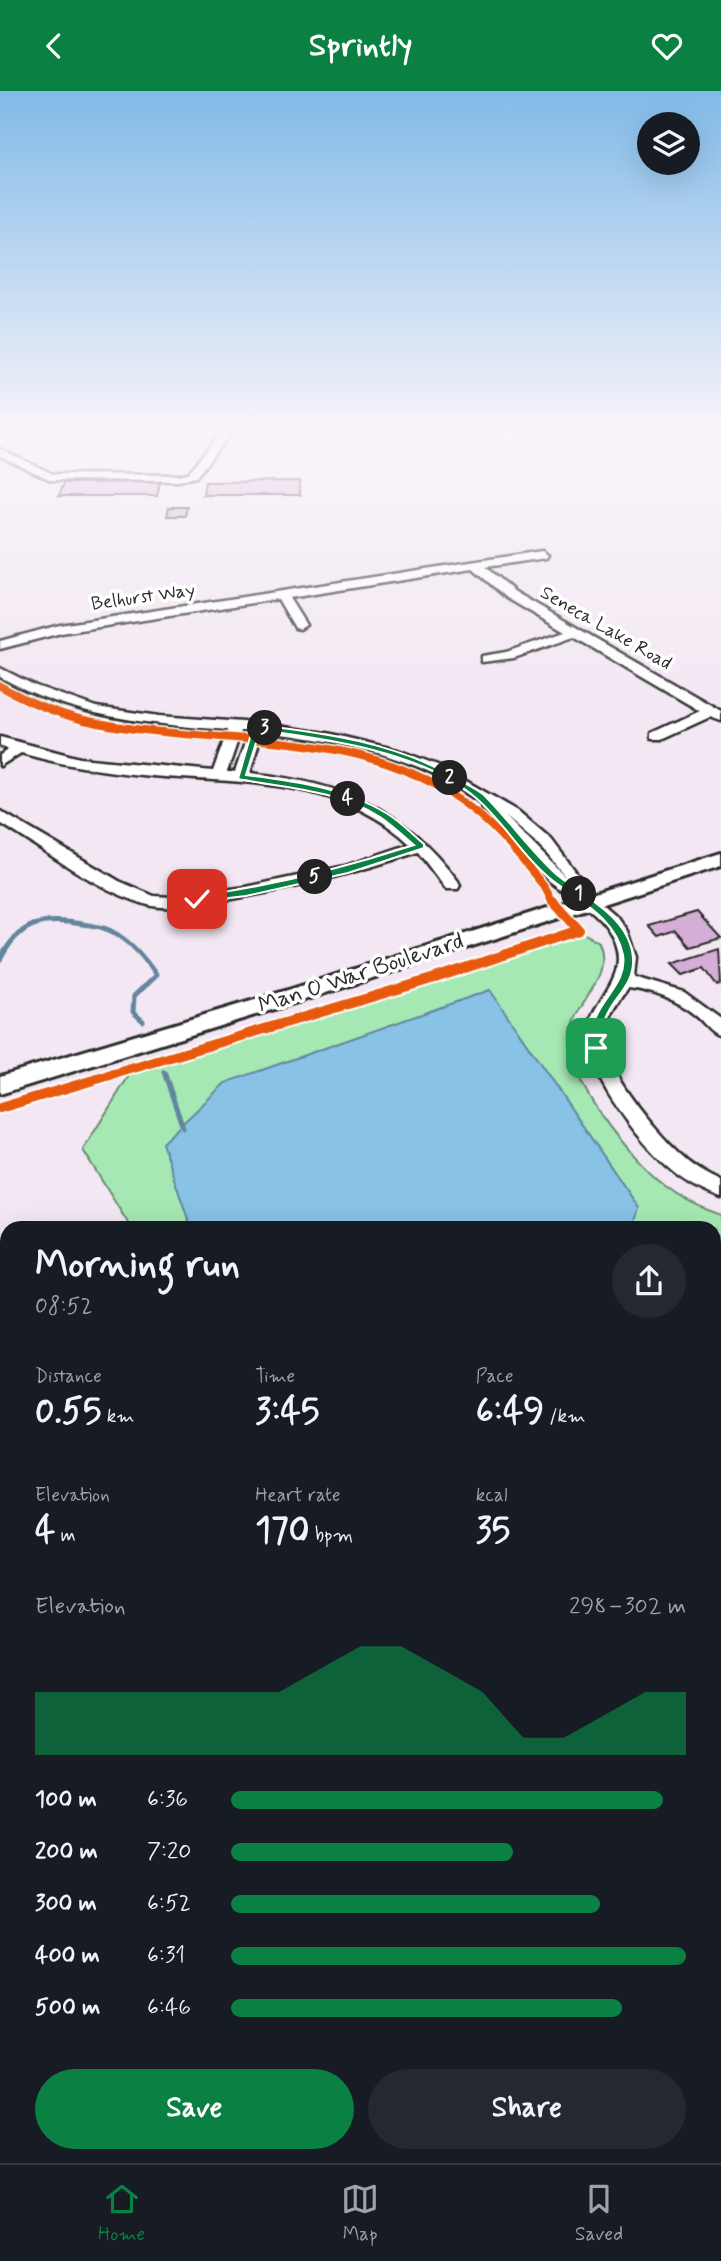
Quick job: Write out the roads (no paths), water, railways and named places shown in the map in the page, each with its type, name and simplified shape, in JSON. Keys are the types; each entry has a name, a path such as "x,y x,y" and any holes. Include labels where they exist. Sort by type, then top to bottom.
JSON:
{"main road":[{"name":"Man O War Boulevard","path":"0,1085 721,859"}],"street":[{"name":"Belhurst Way","path":"0,645 60,629 542,555"},
{"name":"Seneca Lake Road","path":"477,567 511,595 716,714"},
{"path":"282,596 300,625"},
{"path":"487,659 509,655 574,633"},
{"path":"0,672 56,700 110,715 330,736 384,750 435,769 478,795 554,876 590,901 609,919 623,939 628,958 625,982 600,1018 596,1048 606,1073 638,1120 682,1169 721,1191"},
{"path":"657,736 716,714"},
{"path":"218,776 236,726"},
{"path":"241,777 257,727"},
{"path":"0,741 89,765 241,777 295,784 341,796 383,815 421,846 452,885"},
{"path":"0,762 19,748"},
{"path":"0,816 113,885 132,895 162,902 246,893 348,870 421,846"},
{"path":"625,982 689,1000 721,1030"}],"water":[{"path":"490,990 639,1208 635,1221 189,1221 162,1143 225,1083"}],"waterway":[{"path":"0,960 15,937 43,922 68,922 110,930 134,948 156,975 134,996 133,1012 143,1021"},
{"path":"164,1072 183,1128"}]}
